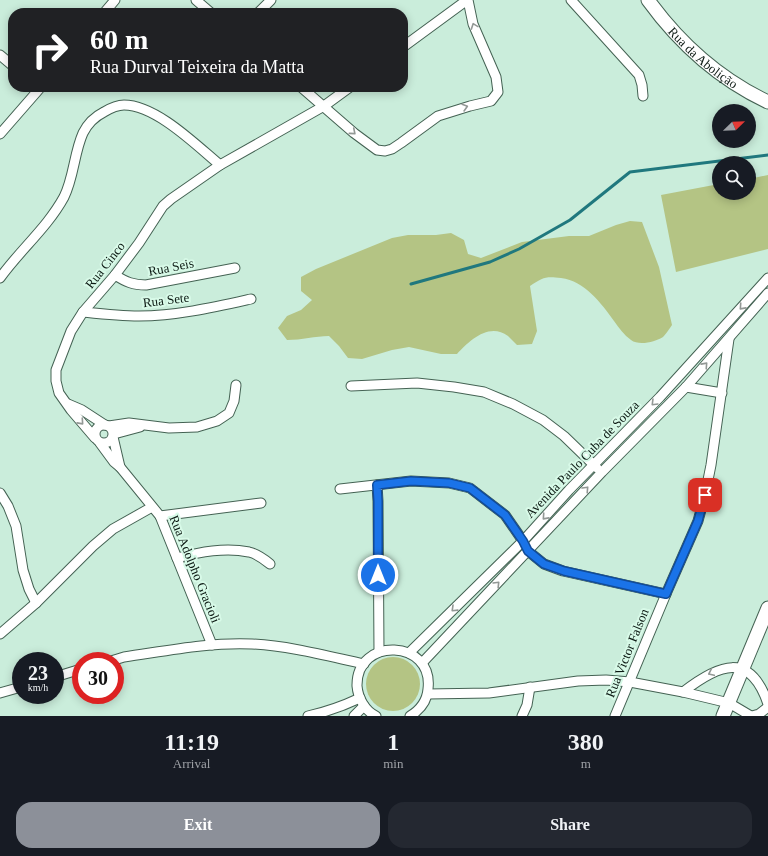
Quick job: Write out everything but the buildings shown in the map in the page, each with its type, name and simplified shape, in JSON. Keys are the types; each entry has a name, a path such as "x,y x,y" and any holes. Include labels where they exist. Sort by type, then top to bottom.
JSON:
{"main road":[{"name":"Rua da Abolição","path":"648,0 675,34 709,66 732,83 768,102"},
{"path":"723,716 744,669 768,608"}],"street":[{"path":"108,8 115,0"},
{"path":"196,0 205,8"},
{"path":"263,8 271,0"},
{"path":"307,92 354,133 377,150 385,151 392,149 438,116 491,101 498,92 496,77 473,24 467,0 408,43"},
{"path":"571,0 639,75 643,96"},
{"path":"0,55 8,62"},
{"path":"0,134 36,92"},
{"name":"Rua Cinco","path":"98,440 74,414 59,393 56,382 56,370 71,331 83,312 115,275 139,243 163,206 177,194 220,166 324,106 343,92"},
{"path":"0,278 48,223 64,196 72,178 83,134 89,123 96,116 108,109 122,105 136,106 157,116 181,132 220,166"},
{"name":"Rua Seis","path":"115,275 128,283 135,285 146,285 235,268"},
{"name":"Avenida Paulo Cuba de Souza","path":"409,653 523,541 593,464 660,397 768,278"},
{"name":"Avenida Paulo Cuba de Souza","path":"422,663 602,472 686,387 768,293"},
{"name":"Rua Sete","path":"83,312 151,316 251,299"},
{"name":"Rua Victor Falson","path":"615,716 698,521 711,465 729,339"},
{"path":"351,386 417,383 484,392 513,404 543,420 564,436 602,472"},
{"path":"110,431 110,442 106,444 98,440 95,432 99,426 110,431 147,425 169,428 185,428 197,427 217,421 229,413 234,402 236,385"},
{"path":"686,387 722,393"},
{"path":"68,404 82,410 110,431"},
{"name":"Rua Adolpho Gracioli","path":"110,431 120,467"},
{"name":"Rua Adolpho Gracioli","path":"98,440 114,462 120,467 160,516 212,645"},
{"path":"340,489 411,481 449,483 470,488 505,515 528,551 544,564 564,571 666,594"},
{"path":"377,485 379,652"},
{"path":"0,493 8,506 16,526 23,570 29,589 36,603"},
{"path":"160,516 261,503"},
{"path":"0,634 36,603 113,529 152,507"},
{"path":"177,558 206,551 249,552 262,558 270,564"},
{"path":"124,657 212,645 251,644 283,647 364,664"},
{"path":"373,716 362,702 357,687 359,675 364,664 370,657 389,649 409,653 422,663 427,675 429,685 428,694 423,704 410,716"},
{"path":"683,692 701,678 719,670 727,668 744,669 757,680 763,689 768,704"},
{"path":"428,694 489,693 530,687 606,680 630,682 683,692 729,703 751,716 759,714 768,707"},
{"path":"522,716 527,705 530,687"},
{"path":"0,693 12,690"},
{"path":"308,716 362,702"},
{"path":"354,716 362,702"}],"green space":[{"path":"768,175 768,249 676,272 661,195 712,185 712,200 756,200 756,178"},
{"path":"630,221 642,222 659,267 672,325 663,337 651,342 634,342 626,336 604,307 585,288 570,280 552,277 542,279 530,286 537,331 532,344 517,345 508,336 501,332 494,331 487,332 473,339 457,354 441,354 409,347 392,350 362,359 348,358 329,336 287,340 278,328 287,316 301,310 312,300 301,291 301,277 316,269 392,238 408,235 436,235 451,233 464,240 468,254 481,258 522,242 569,236 589,236"},
{"path":"388,657 398,657 408,661 416,669 420,679 420,689 416,699 408,707 398,711 388,711 378,707 370,699 366,689 366,679 370,669 378,661"}],"waterway":[{"path":"411,284 490,262 519,249 570,220 630,172 768,155"}],"route":[{"path":"378,575 377,485 411,481 449,483 470,488 492,503 505,515 528,551 544,564 564,571 666,594 698,521 705,495"}]}
